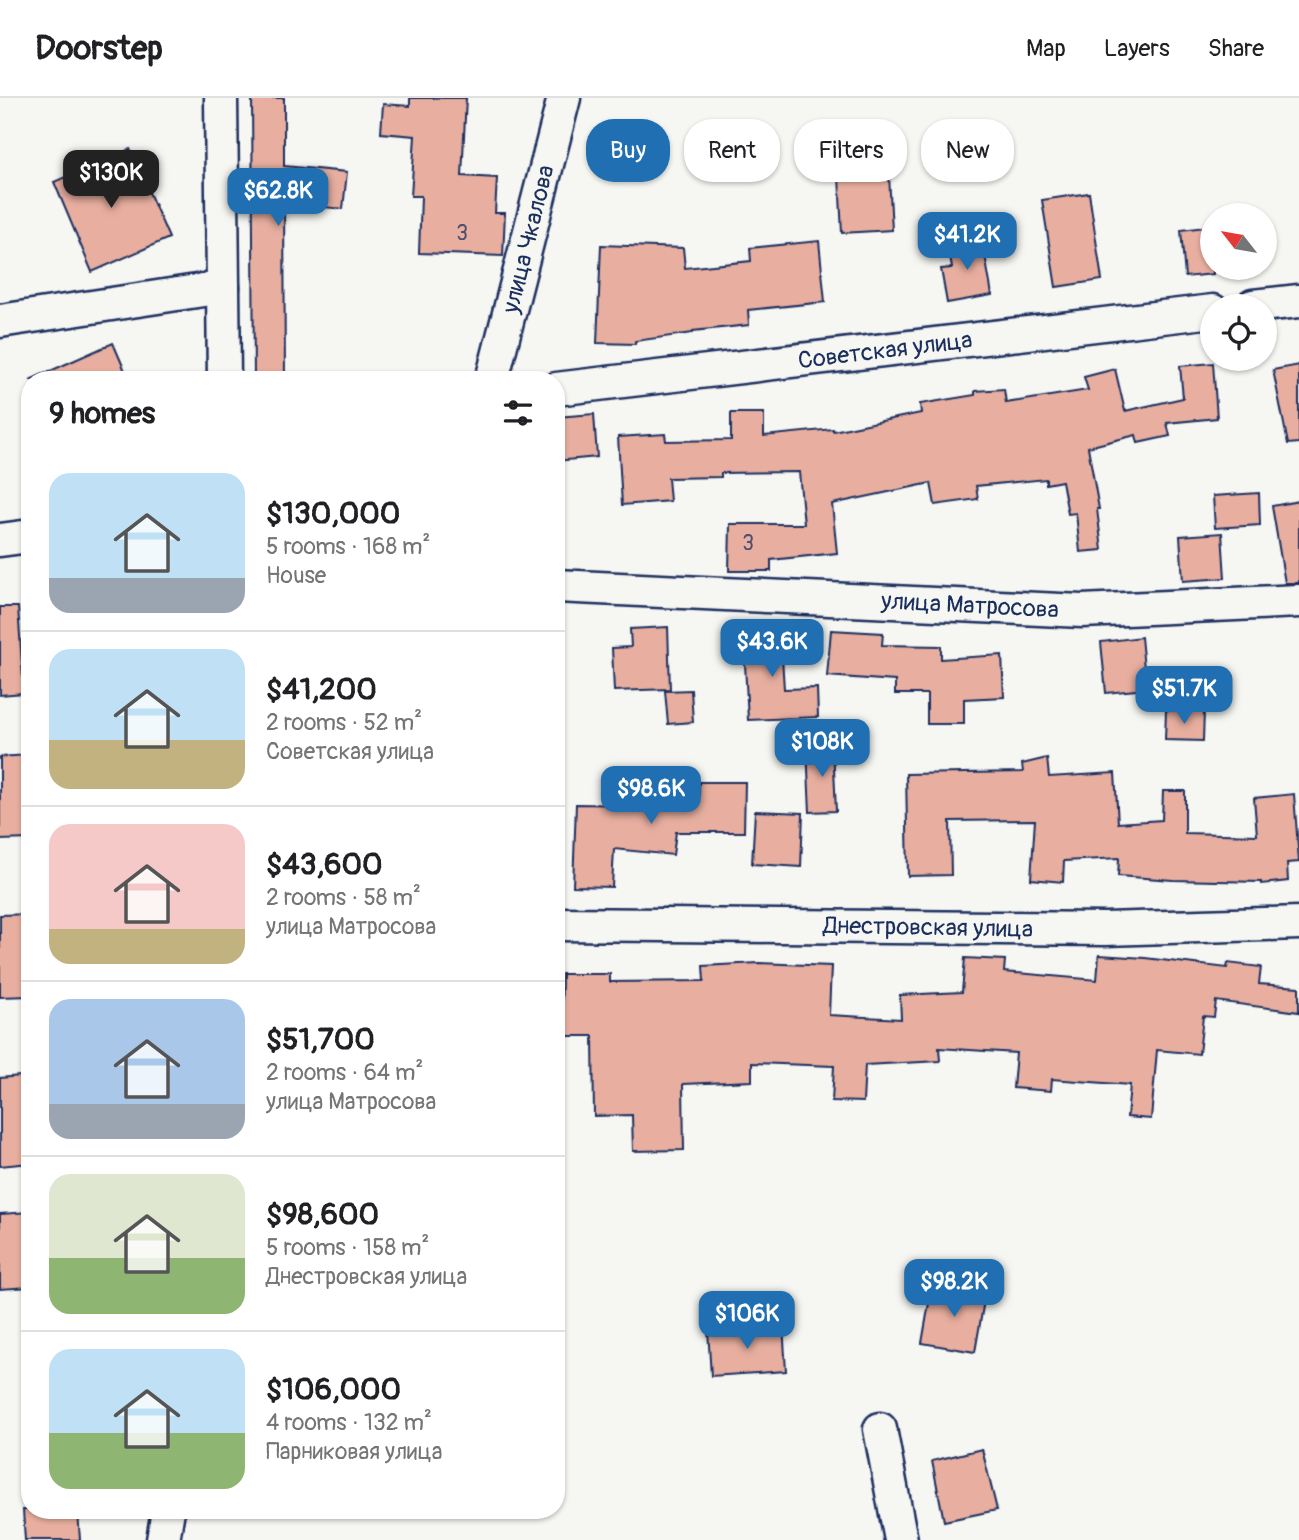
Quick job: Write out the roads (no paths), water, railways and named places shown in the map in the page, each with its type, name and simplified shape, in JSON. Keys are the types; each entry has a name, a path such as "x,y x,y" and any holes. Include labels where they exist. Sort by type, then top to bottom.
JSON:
{"street":[{"path":"221,98 224,371"},
{"name":"улица Чкалова","path":"494,371 564,98"},
{"path":"0,321 223,287"},
{"path":"1277,303 1299,301"},
{"name":"Советская улица","path":"565,388 1200,313"},
{"path":"0,540 21,537"},
{"name":"улица Матросова","path":"565,586 1082,611 1299,601"},
{"name":"Днестровская улица","path":"565,924 1105,929 1299,923"},
{"path":"880,1429 901,1540"},
{"path":"163,1540 166,1519"}]}
